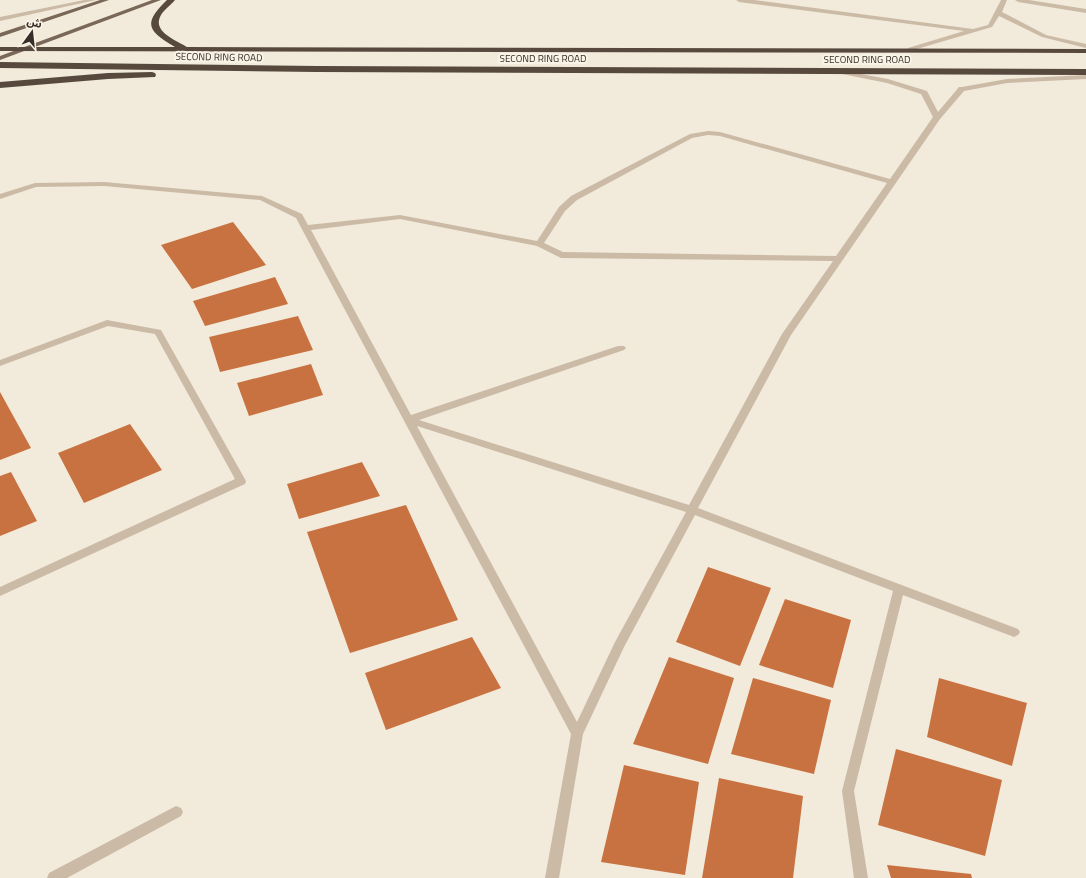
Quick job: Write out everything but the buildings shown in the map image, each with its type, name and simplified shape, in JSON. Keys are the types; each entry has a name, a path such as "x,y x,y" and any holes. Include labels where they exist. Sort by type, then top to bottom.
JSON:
{"highway":[{"path":"171,0 159,11 154,19 155,28 165,38 186,49"},
{"name":"SECOND RING ROAD","path":"0,49 910,49 1086,51"},
{"name":"SECOND RING ROAD","path":"0,65 317,69 1086,72"},
{"path":"0,85 108,76 317,69"}],"main road":[{"path":"0,35 106,0"},
{"path":"0,58 158,0"}],"street":[{"path":"0,19 93,0"},
{"path":"740,0 975,31"},
{"path":"910,49 990,26 1004,0"},
{"path":"1018,0 1081,12 1086,11"},
{"path":"998,13 1044,36 1086,46"},
{"path":"828,70 888,81 924,93 937,117"},
{"path":"552,878 577,734 619,645 787,334 937,117 962,89 1007,81 1086,77"},
{"path":"539,244 562,209 574,198 690,136 708,133 720,134 892,182"},
{"path":"0,197 35,185 104,184 262,198 298,216 577,734"},
{"path":"305,228 400,217 539,244 561,254 838,259"},
{"path":"0,363 107,323 158,332 241,481 0,592"},
{"path":"408,420 621,348"},
{"path":"408,420 692,510 1014,632"},
{"path":"861,878 848,791 899,588"},
{"path":"54,878 176,812"}]}
